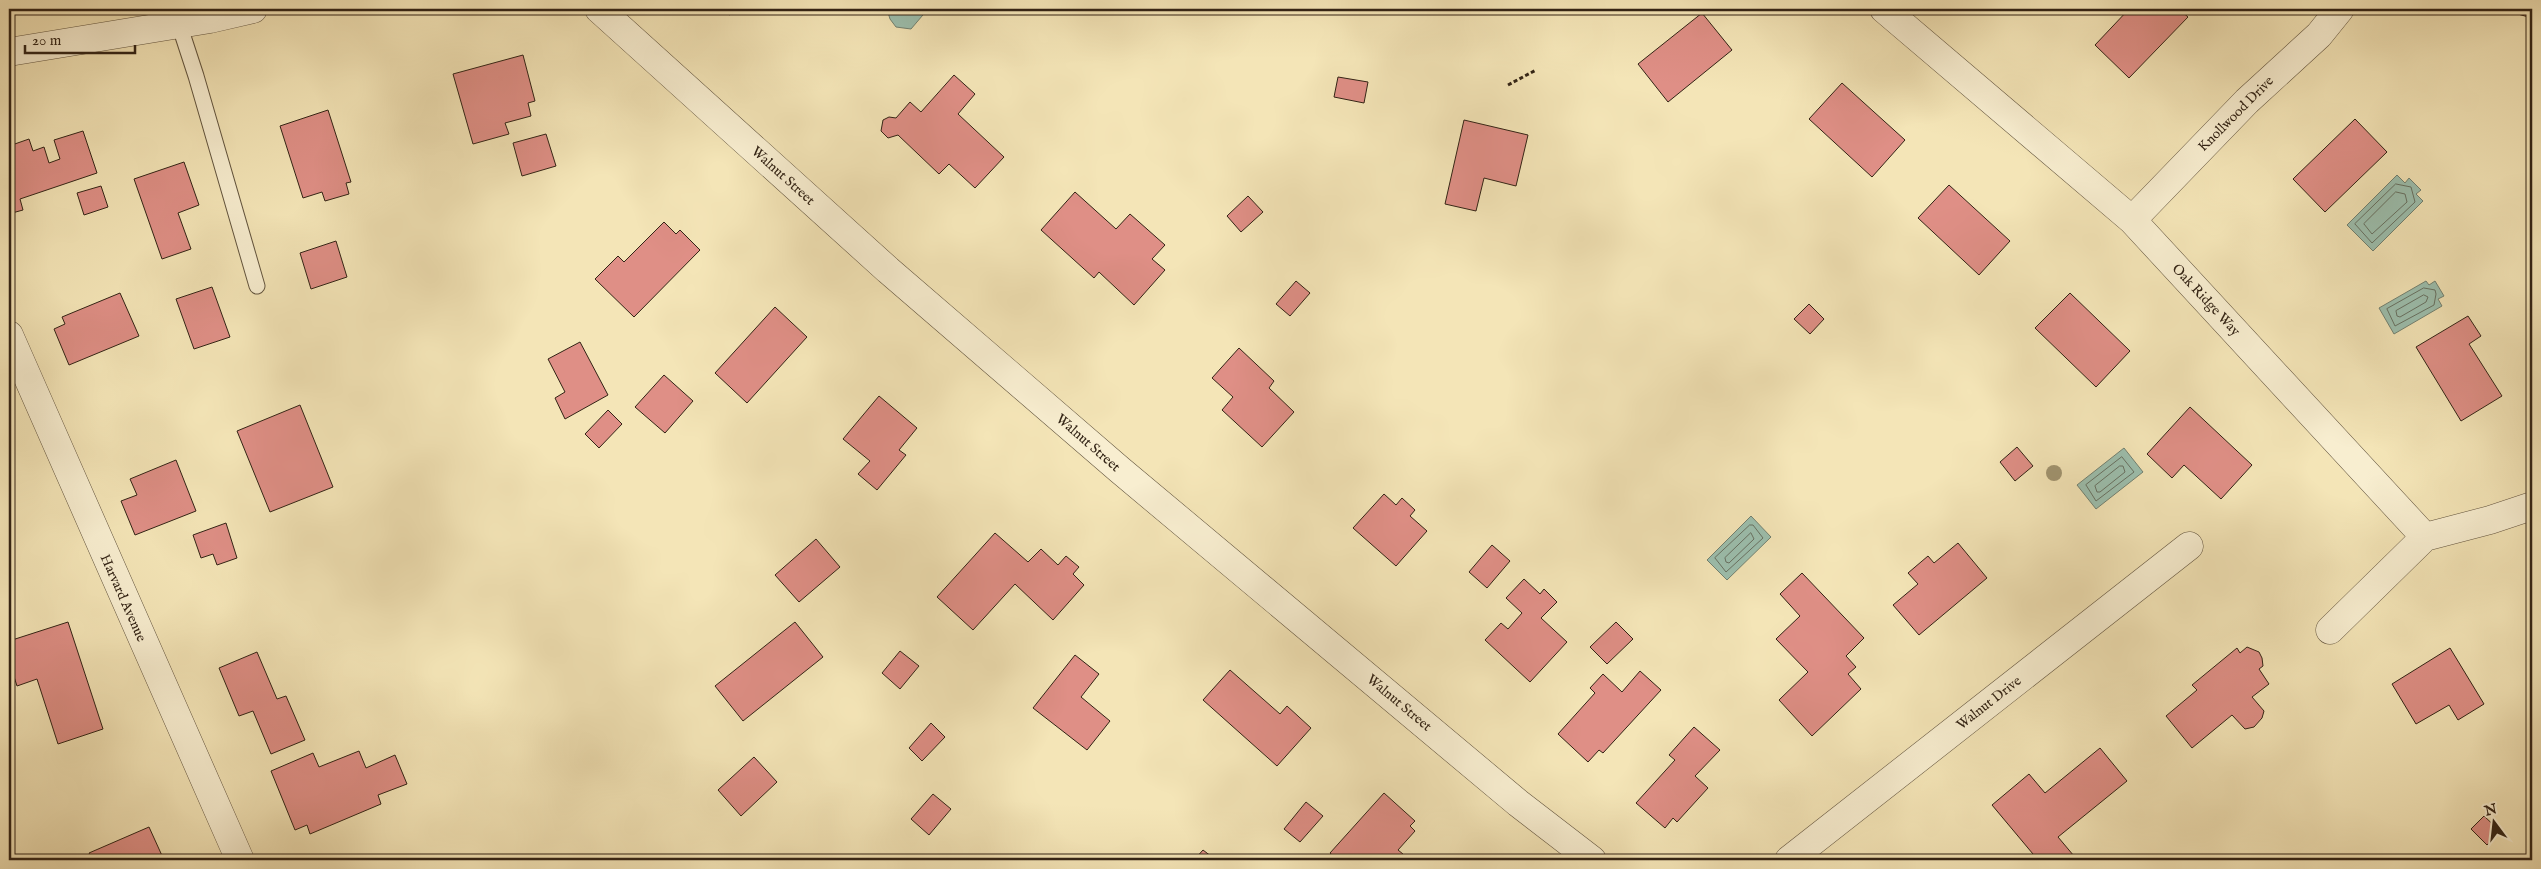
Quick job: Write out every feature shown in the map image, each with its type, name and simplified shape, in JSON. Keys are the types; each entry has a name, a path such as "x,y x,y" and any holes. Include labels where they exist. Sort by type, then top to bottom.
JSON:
{"street":[{"path":"9,52 179,24 253,9"},
{"name":"Walnut Street","path":"598,9 880,263 1112,464 1518,803 1592,860"},
{"name":"Oak Ridge Way","path":"1884,9 2132,220 2425,537"},
{"name":"Knollwood Drive","path":"2132,220 2247,101 2319,35 2340,9"},
{"name":"Harvard Avenue","path":"9,335 240,860"},
{"path":"2330,630 2425,537 2490,520 2532,506"},
{"name":"Walnut Drive","path":"1789,860 2189,546"}],"lane":[{"path":"179,24 196,76 256,286"}],"path":[{"path":"1508,85 1536,70"}],"water":[{"path":"887,9 928,9 911,29 896,27 890,19"},
{"path":"2397,175 2405,183 2409,178 2421,190 2416,194 2423,201 2373,251 2347,225"},
{"path":"2426,281 2429,285 2435,281 2444,296 2438,299 2442,306 2394,334 2379,308"},
{"path":"2124,448 2143,472 2096,509 2077,485"},
{"path":"1751,516 1771,537 1727,580 1707,560"}],"building":[{"path":"724,9 738,9 729,15"},
{"path":"2129,9 2179,9 2188,17 2129,78 2095,45"},
{"path":"2500,9 2532,9 2532,18"},
{"path":"1702,13 1732,50 1668,102 1638,64"},
{"path":"523,55 535,101 528,103 531,116 505,123 509,134 473,144 453,74"},
{"path":"954,75 975,94 958,114 1004,157 975,188 949,164 939,174 898,135 888,138 881,131 883,120 889,117 896,118 910,102 921,112"},
{"path":"1338,77 1368,82 1364,103 1334,97"},
{"path":"1842,83 1905,140 1872,177 1809,119"},
{"path":"328,110 351,182 346,183 349,194 325,201 322,192 303,198 280,126"},
{"path":"2355,119 2387,152 2325,212 2293,179"},
{"path":"1464,120 1528,135 1516,186 1484,178 1476,211 1445,204"},
{"path":"83,131 97,173 20,199 23,210 12,213 9,203 9,146 29,139 33,151 44,147 49,163 60,159 54,140"},
{"path":"546,134 556,166 522,176 513,143"},
{"path":"184,162 199,205 178,213 191,249 162,259 134,179"},
{"path":"1949,185 2010,241 1979,275 1918,218"},
{"path":"101,186 108,207 84,215 77,193"},
{"path":"1075,192 1116,229 1130,214 1165,245 1152,259 1165,270 1134,305 1099,272 1094,278 1041,230"},
{"path":"1248,196 1263,212 1241,232 1227,216"},
{"path":"664,222 676,234 680,230 700,250 634,317 595,279 618,256 624,262"},
{"path":"336,241 347,277 311,289 300,253"},
{"path":"1296,281 1310,293 1290,316 1276,304"},
{"path":"212,287 230,337 194,349 176,299"},
{"path":"120,293 139,336 69,365 54,329 65,324 62,317"},
{"path":"2070,293 2130,351 2096,387 2035,328"},
{"path":"1809,304 1824,319 1810,334 1794,319"},
{"path":"775,307 807,337 747,403 715,373"},
{"path":"2468,316 2481,336 2469,344 2502,396 2461,421 2416,347"},
{"path":"580,342 608,395 565,419 555,398 565,392 548,359"},
{"path":"1239,348 1274,381 1269,388 1294,412 1262,447 1222,410 1233,397 1212,378"},
{"path":"664,375 693,401 665,433 635,407"},
{"path":"879,396 917,428 899,450 906,455 877,490 858,474 870,461 843,439"},
{"path":"300,405 333,487 270,512 237,431"},
{"path":"2190,407 2252,465 2221,499 2184,465 2172,478 2147,454"},
{"path":"608,410 622,424 599,448 585,434"},
{"path":"2017,447 2033,466 2015,481 2000,462"},
{"path":"176,460 196,511 135,535 121,501 137,495 130,479"},
{"path":"1384,494 1396,505 1402,498 1415,510 1410,516 1427,531 1396,566 1353,528"},
{"path":"226,523 237,558 217,565 213,554 201,558 193,535"},
{"path":"995,533 1028,562 1041,549 1058,565 1066,556 1079,567 1073,574 1084,585 1053,620 1015,584 973,630 937,597"},
{"path":"816,539 840,567 799,602 775,575"},
{"path":"1958,543 1987,578 1919,635 1893,605 1918,584 1908,573 1928,556 1934,563"},
{"path":"1492,545 1510,561 1487,588 1469,572"},
{"path":"1802,573 1864,638 1846,656 1856,667 1848,674 1861,689 1812,736 1779,700 1808,672 1776,639 1800,616 1780,594"},
{"path":"1524,579 1540,594 1544,589 1557,602 1541,618 1567,642 1530,682 1485,640 1501,623 1508,629 1522,613 1506,598"},
{"path":"68,622 103,729 58,744 37,679 17,686 9,661 9,641"},
{"path":"795,622 823,657 743,721 715,686"},
{"path":"1616,622 1633,639 1607,664 1590,647"},
{"path":"2247,647 2259,652 2263,666 2259,669 2269,684 2252,697 2264,711 2262,718 2254,727 2245,729 2232,715 2192,748 2166,716 2197,690 2192,685 2237,648 2240,653"},
{"path":"2450,648 2484,704 2458,720 2449,705 2416,724 2392,684"},
{"path":"900,651 919,666 900,689 882,673"},
{"path":"257,652 277,699 286,696 305,740 271,754 253,711 239,716 219,668"},
{"path":"1075,655 1099,674 1081,697 1110,721 1087,750 1033,708"},
{"path":"1230,670 1280,714 1287,706 1311,728 1277,766 1203,700"},
{"path":"1640,671 1661,690 1603,753 1599,750 1588,762 1558,734 1595,693 1590,688 1603,674 1622,692"},
{"path":"931,723 945,737 922,761 909,748"},
{"path":"1694,727 1720,750 1695,776 1708,788 1677,822 1673,818 1665,828 1636,803 1675,760 1669,755"},
{"path":"2100,748 2127,781 2058,837 2074,856 2069,860 2038,860 1992,805 2029,774 2045,793"},
{"path":"359,751 366,768 395,755 407,784 378,795 381,804 310,834 307,825 295,830 271,771 313,753 319,767"},
{"path":"754,757 777,782 741,816 718,790"},
{"path":"1384,793 1415,821 1410,826 1415,831 1398,850 1403,854 1397,860 1366,860 1362,857 1359,860 1338,860 1330,853"},
{"path":"933,794 951,809 929,835 911,819"},
{"path":"1306,802 1323,816 1300,842 1284,829"},
{"path":"2484,816 2500,831 2487,845 2471,829"},
{"path":"149,827 164,860 93,860 89,853"},
{"path":"1203,850 1216,860 1194,860"}]}
